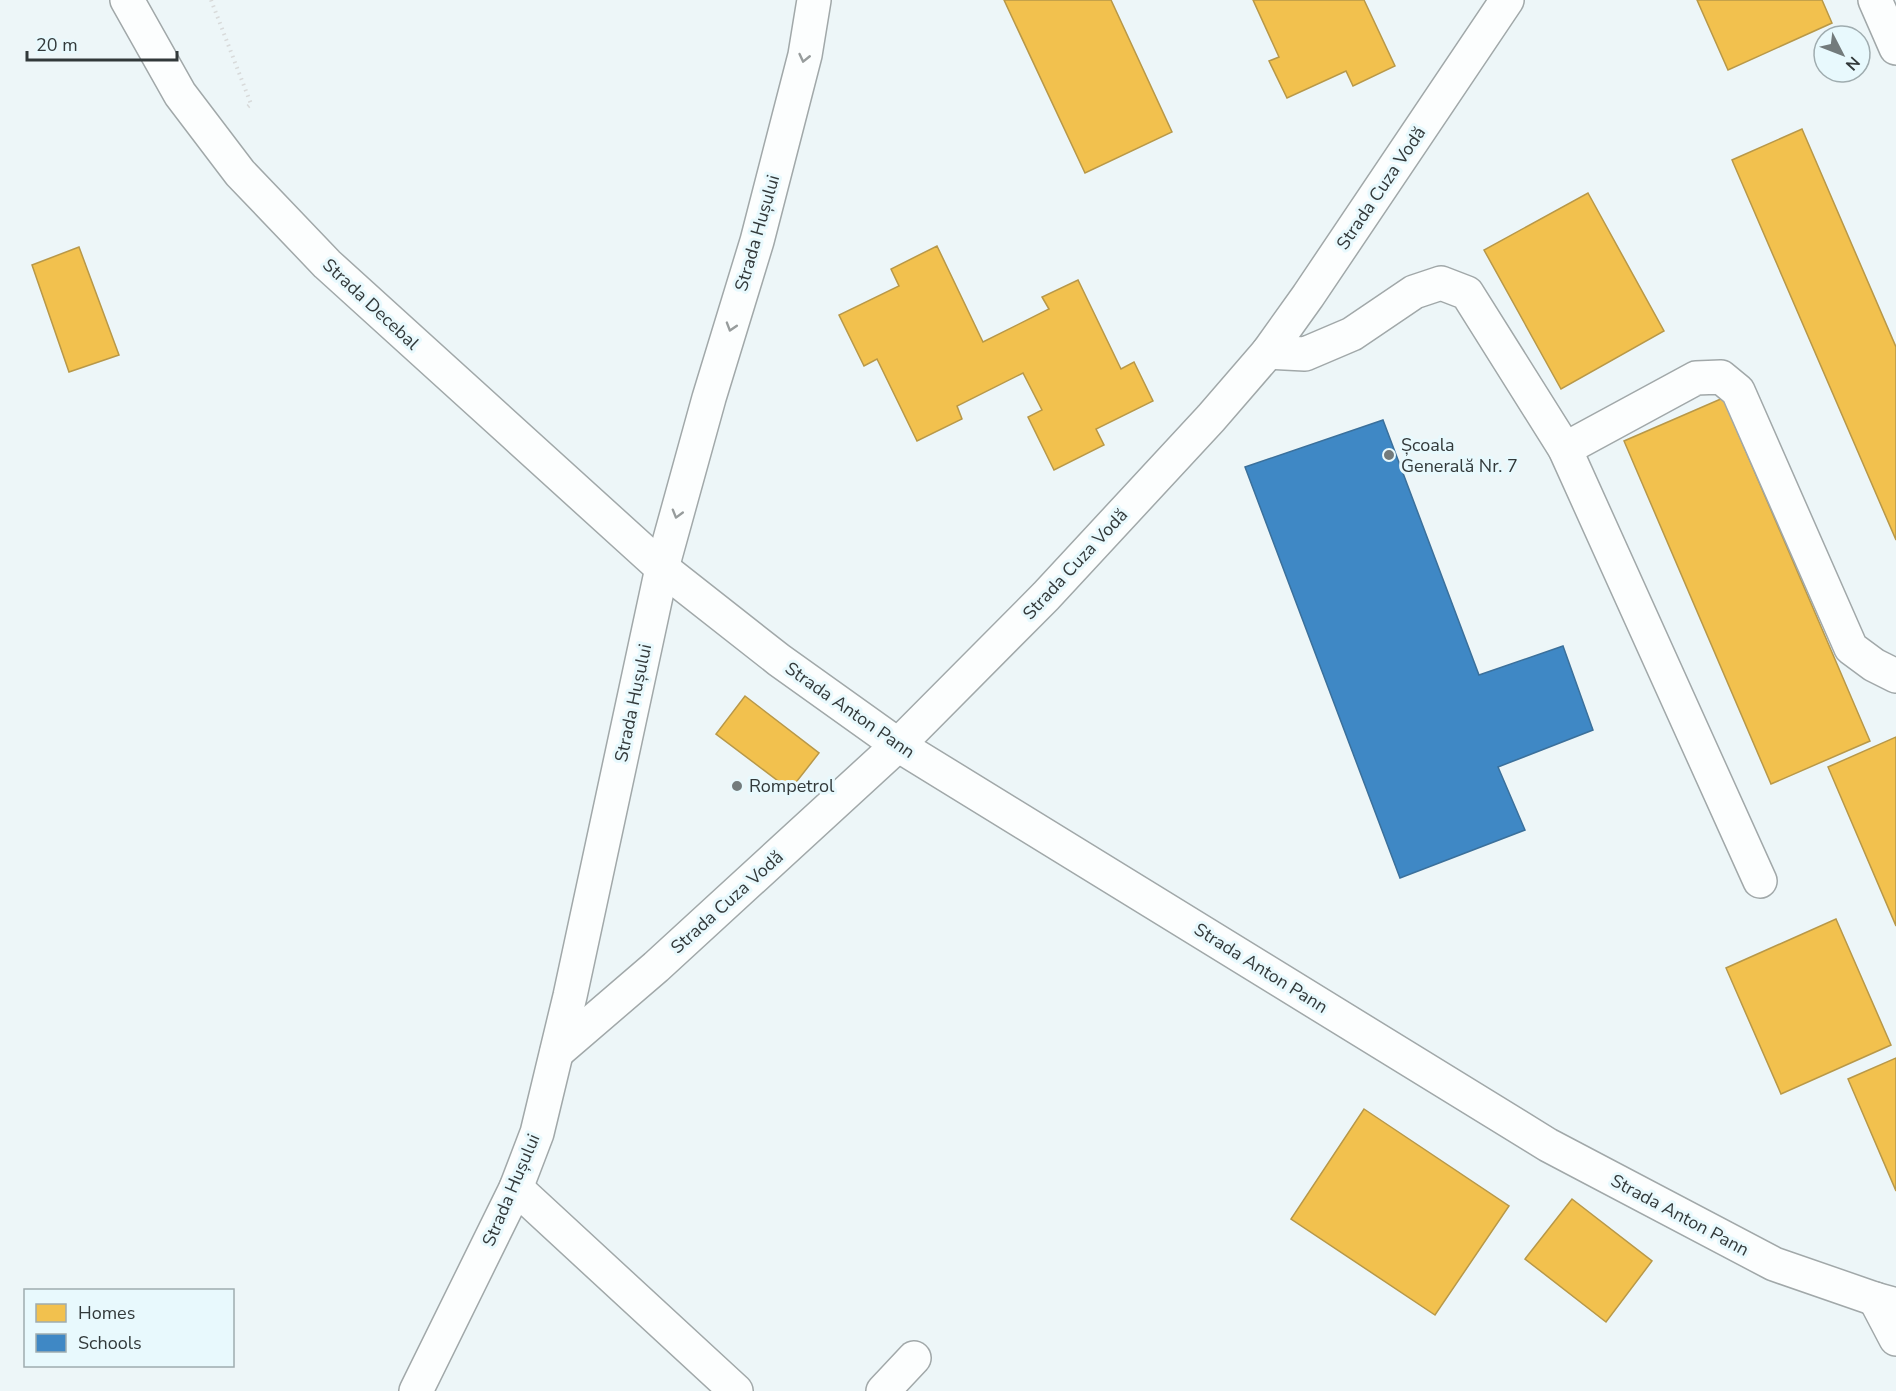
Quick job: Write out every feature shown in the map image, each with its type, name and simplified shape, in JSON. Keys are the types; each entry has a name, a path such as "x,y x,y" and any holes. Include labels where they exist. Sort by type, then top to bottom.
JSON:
{"street":[{"name":"Strada Decebal","path":"127,0 180,94 240,173 327,264 662,568"},
{"name":"Strada Hușului","path":"416,1391 516,1188 537,1133 557,1052 662,568 709,398 757,241 805,55 814,0"},
{"name":"Strada Cuza Vodă","path":"557,1052 656,967 898,746 1046,596 1211,418 1268,352 1308,296 1507,0"},
{"path":"1875,0 1896,48"},
{"path":"1268,352 1305,354 1352,334 1414,292 1441,283 1467,293 1565,449 1760,881"},
{"path":"1565,449 1696,378 1721,377 1738,391 1851,648 1874,665 1896,676"},
{"name":"Strada Anton Pann","path":"662,568 780,660 898,746 1548,1145 1774,1264 1885,1302"},
{"path":"516,1188 736,1391"},
{"path":"1885,1302 1896,1339"},
{"path":"883,1391 914,1358"}],"path":[{"path":"211,0 251,104 211,134"}],"building: Homes":[{"path":"1004,0 1111,0 1172,132 1085,173"},
{"path":"1253,0 1364,0 1395,66 1353,86 1346,71 1287,98 1269,61 1279,57"},
{"path":"1697,0 1822,0 1832,23 1812,24 1812,32 1728,70"},
{"path":"1802,129 1896,347 1896,540 1732,160"},
{"path":"1588,193 1664,331 1561,389 1484,250"},
{"path":"937,246 983,342 1049,309 1042,297 1078,280 1121,369 1134,362 1153,401 1096,429 1104,445 1054,470 1028,417 1042,410 1023,373 957,406 962,419 917,441 877,359 864,366 839,315 899,286 891,269"},
{"path":"79,247 119,355 69,372 32,265"},
{"path":"1723,398 1870,741 1771,784 1624,441"},
{"path":"745,696 819,753 790,790 716,734"},
{"path":"1896,737 1896,926 1828,767"},
{"path":"1836,919 1891,1045 1781,1094 1726,968"},
{"path":"1896,1058 1896,1191 1848,1079"},
{"path":"1364,1109 1509,1206 1435,1315 1291,1219"},
{"path":"1572,1199 1652,1261 1606,1322 1525,1259"}],"building: Schools":[{"path":"1383,420 1479,675 1563,646 1593,730 1498,767 1525,830 1400,878 1245,467"}],"place":[{"name":"Școala Generală Nr. 7","path":"1389,455"},
{"name":"Rompetrol","path":"737,786"}]}
